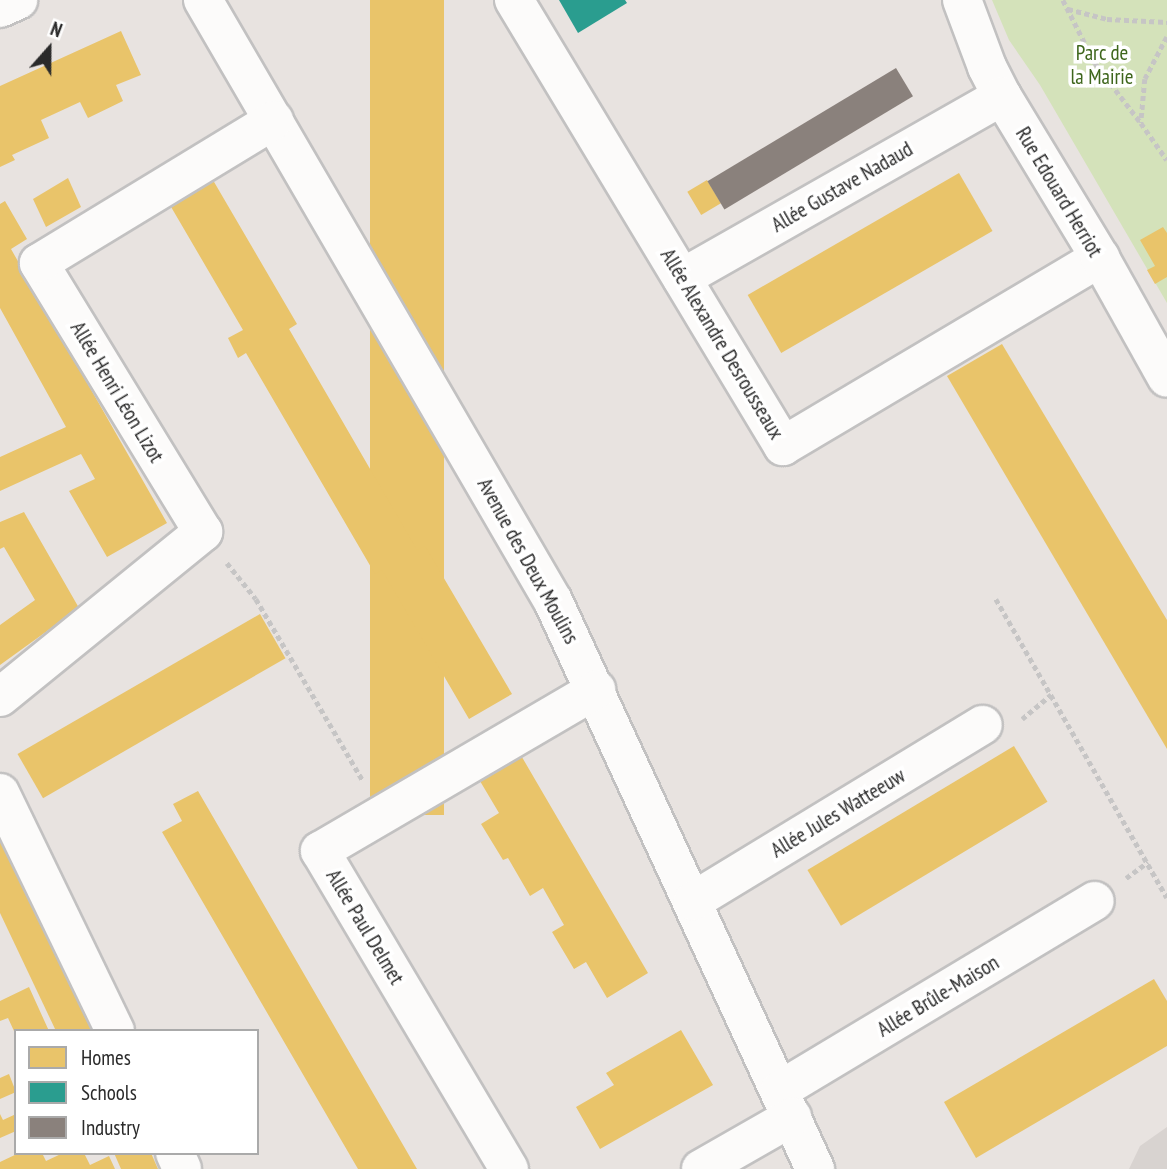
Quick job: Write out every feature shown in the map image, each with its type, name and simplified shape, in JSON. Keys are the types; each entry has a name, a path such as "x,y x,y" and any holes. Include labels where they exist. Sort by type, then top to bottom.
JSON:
{"street":[{"path":"0,8 18,0"},
{"name":"Avenue des Deux Moulins","path":"202,0 536,570 596,690 799,1138"},
{"name":"Allée Alexandre Desrousseaux","path":"513,0 783,446 1100,258"},
{"name":"Rue Edouard Herriot","path":"962,0 987,67 1002,96 1100,258 1167,378"},
{"name":"Allée Gustave Nadaud","path":"682,278 1002,96"},
{"name":"Allée Henri Léon Lizot","path":"203,532 39,263 274,120"},
{"path":"0,698 203,532"},
{"name":"Allée Paul Delmet","path":"509,1169 320,851 596,690"},
{"name":"Allée Jules Watteeuw","path":"693,901 983,725"},
{"path":"0,793 114,1029"},
{"name":"Allée Brûle-Maison","path":"701,1169 799,1138 1095,901"}],"path":[{"path":"1063,0 1095,63 1167,160"},
{"path":"1067,9 1107,19 1167,22"},
{"path":"1141,123 1145,79 1167,37"},
{"path":"203,532 256,599 383,814"},
{"path":"996,598 1167,898"}],"green space":[{"name":"Parc de la Mairie","path":"992,0 1167,0 1167,303 1040,85 1009,40"}],"shaded area":[{"path":"1167,1127 1167,1169 1129,1169 1140,1146"}],"building: Homes":[{"path":"370,0 444,0 444,815 370,815"},
{"path":"121,31 141,75 116,85 123,101 88,118 80,102 41,120 49,138 12,155 15,160 0,167 0,86"},
{"path":"959,173 992,231 781,353 748,295"},
{"path":"210,175 297,324 289,329 417,550 425,546 512,694 469,719 382,570 375,574 246,353 238,358 228,338 243,330 167,200"},
{"path":"68,178 81,207 46,227 33,199"},
{"path":"707,180 721,203 701,215 687,192"},
{"path":"5,201 27,239 11,249 167,523 107,557 69,491 95,479 81,454 0,491 0,457 66,427 0,308 0,204"},
{"path":"1163,227 1167,233 1167,277 1155,284 1147,270 1155,266 1140,240"},
{"path":"1002,344 1167,620 1167,749 947,376"},
{"path":"24,512 79,608 0,665 0,625 35,600 4,547 0,549 0,522"},
{"path":"260,614 286,658 43,798 18,754"},
{"path":"1014,746 1047,802 841,926 807,870"},
{"path":"519,752 648,973 607,998 586,962 574,969 552,932 564,925 543,888 530,896 508,858 503,860 481,824 499,813 477,776"},
{"path":"198,791 417,1169 358,1169 162,832 182,821 173,804"},
{"path":"0,833 92,1029 55,1029 0,913"},
{"path":"1154,979 1167,1001 1167,1046 976,1158 944,1102"},
{"path":"29,987 48,1029 14,1031 8,1018 0,1021 0,1001"},
{"path":"681,1030 713,1085 600,1149 576,1107 614,1085 606,1073"},
{"path":"9,1074 14,1093 0,1099 0,1078"},
{"path":"0,1114 3,1120 14,1115 14,1132 0,1138"},
{"path":"15,1155 43,1155 46,1161 59,1155 85,1155 90,1165 109,1156 115,1169 0,1169 0,1162"},
{"path":"115,1155 152,1155 158,1169 121,1169"}],"building: Schools":[{"path":"559,0 625,0 627,3 578,33"}],"building: Industry":[{"path":"896,68 913,96 724,210 707,181"}]}
